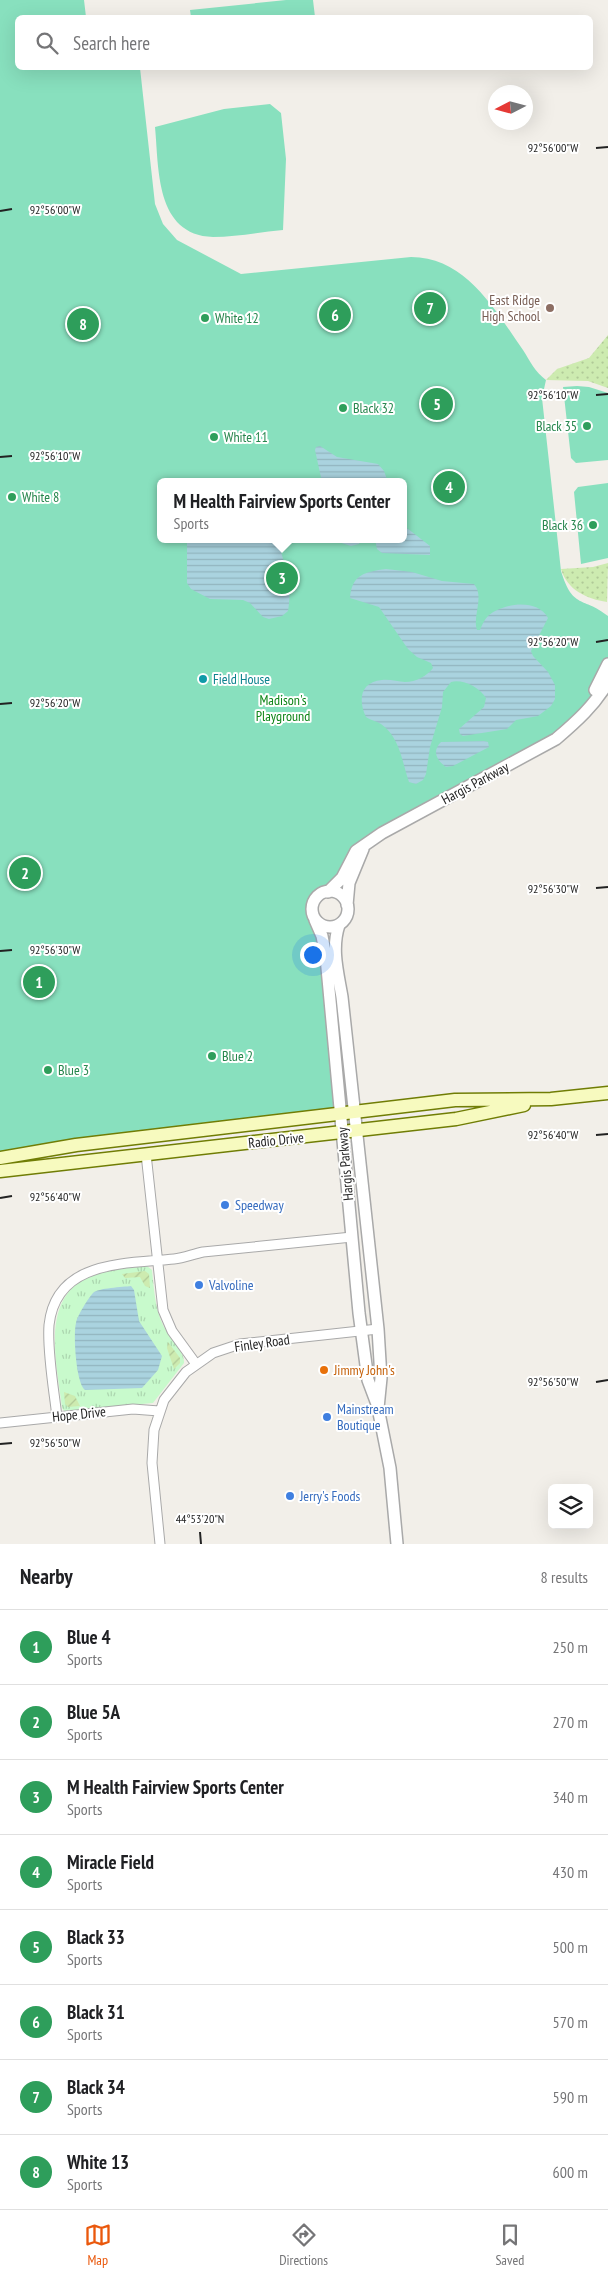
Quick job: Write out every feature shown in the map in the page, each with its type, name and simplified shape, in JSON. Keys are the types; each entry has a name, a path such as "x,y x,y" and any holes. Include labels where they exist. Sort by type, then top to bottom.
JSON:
{"main road":[{"name":"Radio Drive","path":"0,1158 76,1145 455,1100 551,1099 608,1093"},
{"name":"Radio Drive","path":"0,1171 456,1119 551,1099"}],"street":[{"name":"Hargis Parkway","path":"583,714 608,664"},
{"name":"Hargis Parkway","path":"328,892 342,878 356,851 382,833 556,739 576,723 595,702 608,682"},
{"path":"347,905 342,896 328,892 320,895 313,903 312,912 315,920 329,928 339,925 347,916 350,883 364,847"},
{"name":"Hargis Parkway","path":"315,920 322,936 326,957 341,1133 368,1380 378,1408 390,1468 397,1544"},
{"name":"Hargis Parkway","path":"339,925 335,937 334,950 342,998 378,1329 381,1378 378,1408"},
{"path":"146,1154 161,1300 166,1319 176,1337 196,1364"},
{"path":"57,1417 49,1328 52,1311 61,1294 75,1279 93,1269 109,1265 182,1258 203,1252 352,1237"},
{"name":"Finley Road","path":"160,1544 152,1446 159,1411 173,1386 196,1364 213,1353 240,1344 378,1329"},
{"name":"Hope Drive","path":"0,1423 133,1409 159,1411"}],"green space":[{"name":"Madison's Playground","path":"0,0 84,0 86,15 15,15 15,70 140,70 155,204 163,224 177,240 241,274 411,257 430,259 448,266 477,288 490,303 536,370 546,380 542,398 561,571 565,583 575,597 608,616 608,664 583,714 576,723 382,833 316,898 312,912 319,928 340,1113 0,1158"},
{"path":"286,0 313,0 315,15 191,15 190,10"},
{"path":"270,104 281,113 286,159 283,230 213,237 194,233 180,225 170,212 164,197 160,179 155,127 224,109"},
{"path":"608,335 608,388 588,381 546,380 557,369 589,358"},
{"name":"Black 35","path":"563,387 589,387 608,393 608,460 576,463 571,458"},
{"name":"Black 36","path":"608,483 608,558 581,564 574,492 578,487"},
{"path":"608,563 607,602 592,599 573,588 568,583 561,569 593,567"},
{"path":"147,1266 152,1270 155,1299 160,1319 182,1354 184,1363 153,1403 64,1411 57,1370 55,1330 58,1312 66,1296 79,1282 98,1273"},
{"path":"145,1271 149,1274 150,1288 145,1286 140,1277 125,1278 122,1274"},
{"path":"168,1342 180,1358 180,1363 174,1369 167,1348"},
{"path":"64,1392 75,1396 80,1406 68,1407 65,1404"}],"water":[{"path":"320,446 337,457 378,464 387,478 321,478 316,447"},
{"path":"407,528 430,546 430,555 382,553 377,549 376,543 407,543"},
{"path":"187,543 279,543 289,583 288,611 282,616 269,619 263,617 250,603 243,600 210,599 191,589 187,583"},
{"path":"342,543 359,543 351,546"},
{"path":"386,569 412,572 442,581 474,584 478,595 477,630 480,630 488,616 502,608 511,606 528,605 536,607 548,618 531,651 533,656 548,672 555,685 555,699 551,706 538,716 516,720 507,729 463,736 460,734 459,729 484,707 486,698 479,690 470,685 456,681 451,682 443,692 442,707 430,747 426,774 423,780 416,784 409,782 400,750 392,736 381,724 366,717 362,704 363,693 369,684 382,680 405,682 417,680 433,668 431,663 417,657 408,649 379,607 350,598 351,590 357,579 366,573"},
{"path":"441,742 488,742 489,747 453,766 446,767 436,755 438,745"},
{"path":"131,1286 134,1290 139,1321 162,1356 158,1370 142,1388 85,1390 79,1378 75,1347 75,1329 79,1316 89,1298 96,1291"}],"place":[{"name":"Black 34","path":"430,308"},
{"name":"East Ridge High School","path":"550,308"},
{"name":"Black 31","path":"335,315"},
{"name":"White 12","path":"205,318"},
{"name":"White 13","path":"83,324"},
{"name":"Black 33","path":"437,404"},
{"name":"Black 32","path":"343,408"},
{"name":"Black 35","path":"587,426"},
{"name":"White 11","path":"214,437"},
{"name":"Miracle Field","path":"449,487"},
{"name":"White 8","path":"12,497"},
{"name":"Black 36","path":"593,525"},
{"name":"M Health Fairview Sports Center","path":"282,578"},
{"name":"Field House","path":"203,679"},
{"name":"Blue 5A","path":"25,873"},
{"name":"Blue 4","path":"39,982"},
{"name":"Blue 2","path":"212,1056"},
{"name":"Blue 3","path":"48,1070"},
{"name":"Speedway","path":"225,1205"},
{"name":"Valvoline","path":"199,1285"},
{"name":"Jimmy John's","path":"324,1370"},
{"name":"Mainstream Boutique","path":"327,1417"},
{"name":"Jerry's Foods","path":"290,1496"}]}
